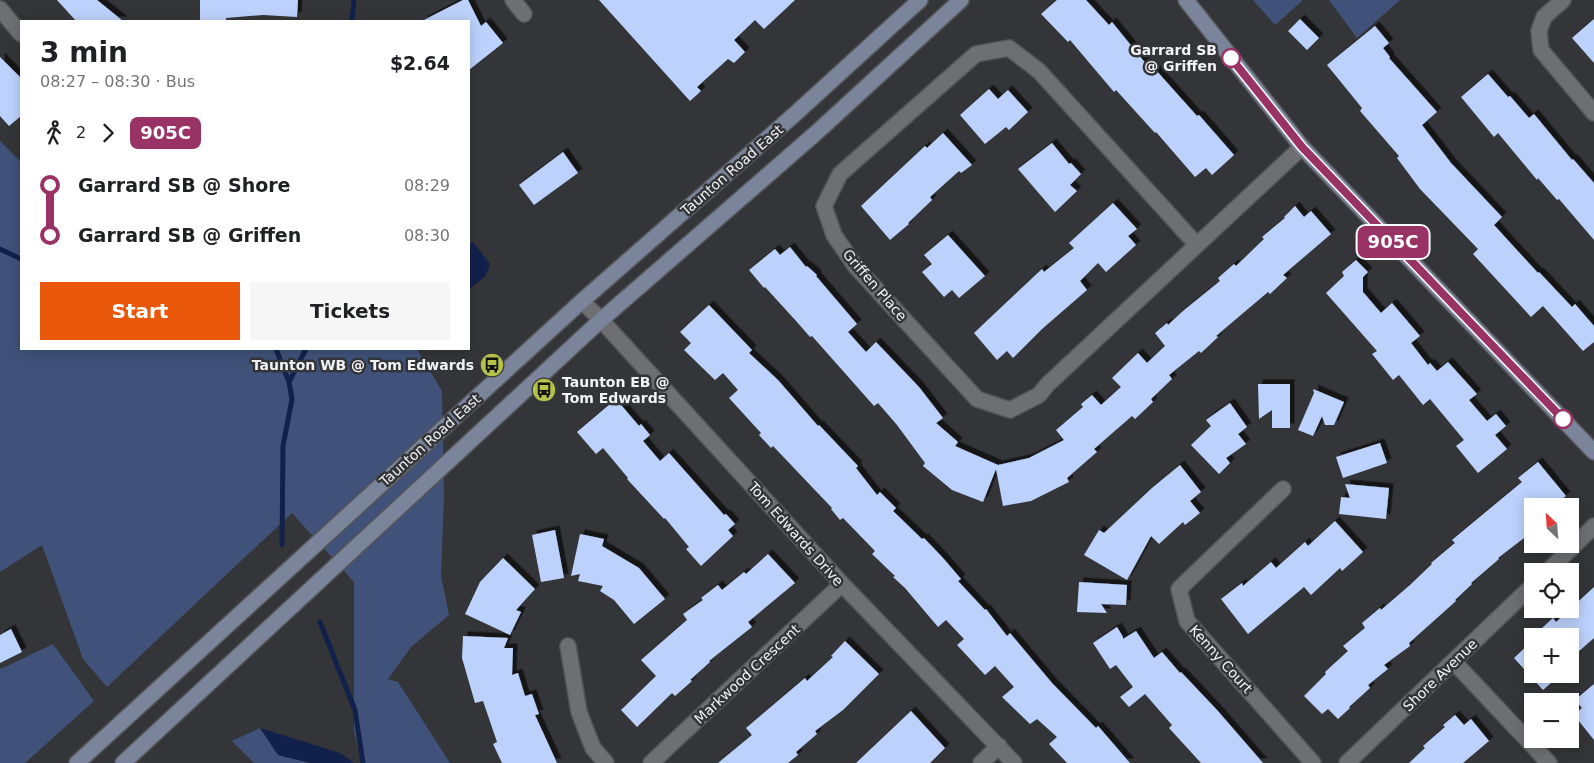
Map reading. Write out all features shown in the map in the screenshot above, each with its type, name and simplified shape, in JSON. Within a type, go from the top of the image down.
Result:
[{"type":"main road","name":"Taunton Road East","points":[[77,763],[582,301],[795,114],[920,0]]},
{"type":"main road","name":"Taunton Road East","points":[[123,763],[601,320],[816,133],[962,0]]},
{"type":"main road","points":[[1186,0],[1302,147],[1594,452]]},
{"type":"street","points":[[513,0],[524,14]]},
{"type":"street","points":[[1563,0],[1544,17],[1539,31],[1541,50],[1594,113]]},
{"type":"street","points":[[0,9],[20,33]]},
{"type":"street","name":"Griffen Place","points":[[1196,244],[1039,71],[1009,48],[976,54],[840,174],[824,206],[834,235],[856,267],[977,399],[1010,410],[1039,395],[1047,385],[1196,244],[1302,147]]},
{"type":"street","name":"Tom Edwards Drive","points":[[582,301],[842,584],[1014,763]]},
{"type":"street","name":"Kenny Court","points":[[1283,489],[1179,588],[1187,621],[1313,763]]},
{"type":"street","points":[[1556,563],[1594,526]]},
{"type":"street","name":"Markwood Crescent","points":[[651,763],[842,584]]},
{"type":"street","name":"Shore Avenue","points":[[1348,763],[1524,594]]},
{"type":"street","points":[[568,646],[579,712],[593,748],[606,763]]},
{"type":"street","points":[[1454,662],[1549,763]]},
{"type":"street","points":[[981,763],[999,746]]},
{"type":"shaded area","points":[[1253,0],[1303,0],[1275,25]]},
{"type":"shaded area","points":[[1329,0],[1400,0],[1357,38]]},
{"type":"shaded area","points":[[0,141],[20,161],[20,350],[418,350],[442,391],[444,497],[441,576],[449,615],[411,647],[388,679],[398,682],[450,763],[362,763],[354,731],[354,582],[292,513],[107,687],[83,659],[42,545],[0,572]]},
{"type":"shaded area","points":[[473,242],[490,264],[485,277],[470,288],[470,244]]},
{"type":"shaded area","points":[[53,644],[94,701],[25,763],[0,763],[0,667],[1,669]]},
{"type":"shaded area","points":[[260,728],[278,755],[310,763],[254,763],[232,741]]},
{"type":"shaded area","points":[[260,728],[340,753],[354,763],[310,763],[278,755]]},
{"type":"building","points":[[57,0],[97,0],[122,20],[75,20]]},
{"type":"building","points":[[200,0],[298,0],[297,17],[263,15],[226,18],[226,20],[200,20]]},
{"type":"building","points":[[463,0],[468,0],[481,26],[486,22],[503,43],[470,69],[470,20],[424,20]]},
{"type":"building","points":[[599,0],[795,0],[764,29],[755,20],[734,40],[745,52],[734,63],[728,59],[697,87],[701,91],[690,101]]},
{"type":"building","points":[[1057,0],[1086,0],[1109,25],[1112,22],[1151,70],[1154,68],[1234,155],[1212,175],[1206,168],[1195,177],[1116,90],[1114,92],[1070,40],[1068,42],[1041,14]]},
{"type":"building","points":[[1300,19],[1319,38],[1307,50],[1288,31]]},
{"type":"building","points":[[1594,19],[1594,63],[1572,38]]},
{"type":"building","points":[[1375,26],[1389,43],[1383,48],[1389,58],[1437,112],[1422,125],[1451,163],[1502,217],[1494,225],[1538,273],[1572,307],[1575,304],[1594,326],[1594,342],[1583,351],[1543,306],[1531,317],[1473,254],[1478,249],[1420,189],[1397,158],[1399,156],[1360,111],[1362,108],[1327,65]]},
{"type":"building","points":[[0,57],[20,77],[20,117],[9,126],[0,116]]},
{"type":"building","points":[[1488,74],[1529,118],[1534,114],[1572,160],[1594,183],[1594,240],[1559,199],[1557,200],[1538,178],[1537,180],[1498,133],[1494,137],[1461,97]]},
{"type":"building","points":[[989,89],[998,99],[1008,90],[1028,112],[1009,130],[1006,127],[985,144],[960,115]]},
{"type":"building","points":[[943,133],[972,165],[961,173],[959,171],[930,197],[932,200],[909,224],[890,240],[861,206],[925,146],[927,148]]},
{"type":"building","points":[[1052,143],[1069,164],[1071,163],[1081,174],[1070,185],[1077,191],[1055,212],[1018,169]]},
{"type":"building","points":[[563,152],[578,173],[534,205],[519,185]]},
{"type":"building","points":[[1113,203],[1137,229],[1128,236],[1136,245],[1106,272],[1098,263],[1080,281],[1087,290],[1042,329],[1013,358],[1007,351],[997,360],[974,333],[1042,269],[1044,272],[1074,248],[1069,243]]},
{"type":"building","points":[[1295,206],[1304,217],[1311,211],[1331,234],[1283,275],[1287,278],[1270,294],[1268,292],[1216,336],[1218,337],[1201,353],[1199,351],[1169,375],[1172,379],[1151,399],[1153,402],[1135,419],[1132,416],[1094,449],[1097,452],[1067,478],[1069,482],[1031,501],[1003,506],[996,469],[983,502],[952,490],[923,466],[925,463],[878,403],[874,406],[812,336],[810,337],[749,270],[775,249],[780,255],[790,247],[806,267],[817,275],[857,324],[848,332],[866,352],[876,342],[919,387],[943,418],[936,423],[958,442],[955,446],[998,465],[1029,458],[1064,440],[1056,430],[1083,407],[1081,404],[1092,395],[1101,405],[1121,387],[1112,378],[1138,353],[1147,363],[1165,346],[1155,333],[1167,323],[1168,325],[1220,281],[1218,278],[1234,264],[1236,266],[1264,239],[1262,237],[1285,218]]},
{"type":"building","points":[[948,235],[985,276],[959,298],[952,290],[944,297],[922,272],[932,264],[924,255]]},
{"type":"building","points":[[1356,260],[1368,272],[1363,277],[1363,292],[1381,313],[1392,303],[1420,336],[1411,343],[1428,365],[1430,363],[1437,371],[1448,362],[1477,394],[1469,400],[1487,421],[1496,414],[1506,426],[1495,435],[1507,449],[1478,473],[1456,446],[1464,440],[1430,399],[1423,405],[1399,375],[1393,380],[1372,354],[1377,351],[1326,293],[1344,276],[1342,272]]},
{"type":"building","points":[[709,305],[752,350],[749,353],[778,380],[818,426],[858,466],[856,468],[877,495],[880,492],[896,508],[893,511],[922,539],[924,538],[943,558],[961,579],[958,581],[986,609],[1007,636],[1010,633],[1052,683],[1096,728],[1098,726],[1130,763],[1067,763],[1049,744],[1057,737],[1037,719],[1030,724],[1002,697],[1014,687],[995,666],[985,675],[957,645],[964,639],[946,620],[938,627],[905,588],[893,577],[895,576],[872,554],[875,551],[843,518],[840,520],[832,508],[773,446],[771,448],[759,435],[761,433],[729,398],[738,390],[723,373],[715,380],[684,350],[691,343],[680,332]]},
{"type":"building","points":[[1258,384],[1290,384],[1290,428],[1272,428],[1272,410],[1259,419]]},
{"type":"building","points":[[1313,389],[1344,402],[1334,425],[1325,425],[1322,416],[1313,436],[1298,430],[1314,393]]},
{"type":"building","points":[[616,399],[639,426],[641,424],[650,435],[643,441],[660,461],[669,453],[724,515],[726,514],[735,524],[728,530],[733,536],[701,566],[686,549],[689,547],[665,518],[627,479],[603,448],[596,454],[577,432]]},
{"type":"building","points":[[1230,403],[1247,427],[1238,434],[1246,444],[1226,458],[1230,463],[1219,474],[1191,445],[1211,426],[1206,420]]},
{"type":"building","points":[[1380,443],[1387,463],[1343,478],[1336,457]]},
{"type":"building","points":[[1538,462],[1566,496],[1563,498],[1524,498],[1524,538],[1498,558],[1471,583],[1456,601],[1409,643],[1410,646],[1384,665],[1388,669],[1368,685],[1370,688],[1338,719],[1328,709],[1322,714],[1304,696],[1326,674],[1325,672],[1348,651],[1343,646],[1365,628],[1362,623],[1380,608],[1381,610],[1410,585],[1431,563],[1455,543],[1452,540],[1522,482],[1518,478]]},
{"type":"building","points":[[1180,465],[1201,492],[1190,501],[1200,513],[1185,525],[1183,522],[1159,544],[1151,536],[1127,580],[1084,555],[1099,530],[1104,533],[1152,488]]},
{"type":"building","points":[[1345,484],[1389,488],[1386,519],[1339,514],[1341,497],[1350,498]]},
{"type":"building","points":[[1335,521],[1363,552],[1342,571],[1340,568],[1311,595],[1304,587],[1248,634],[1221,599],[1242,583],[1243,586],[1271,562],[1276,568],[1305,542],[1308,546]]},
{"type":"building","points":[[555,530],[564,578],[541,582],[532,535]]},
{"type":"building","points":[[580,534],[604,539],[602,546],[639,568],[665,599],[634,624],[614,600],[600,591],[603,586],[578,581],[580,574],[571,576]]},
{"type":"building","points":[[768,554],[795,583],[748,622],[752,627],[709,661],[690,680],[692,681],[675,696],[672,693],[637,727],[621,710],[656,676],[641,660],[687,620],[683,614],[703,600],[701,598],[718,585],[722,590],[744,572],[746,574]]},
{"type":"building","points":[[503,558],[535,589],[516,610],[521,612],[510,635],[465,614],[480,582]]},
{"type":"building","points":[[1079,582],[1127,585],[1126,605],[1101,604],[1107,613],[1077,612]]},
{"type":"building","points":[[1594,587],[1594,638],[1579,651],[1579,628],[1542,628],[1553,618],[1556,622],[1560,618],[1579,618],[1579,601]]},
{"type":"building","points":[[1117,627],[1123,639],[1136,631],[1154,658],[1162,652],[1217,710],[1263,763],[1201,763],[1169,728],[1172,725],[1145,694],[1129,707],[1120,697],[1133,687],[1116,665],[1110,669],[1093,643]]},
{"type":"building","points":[[11,629],[22,652],[0,663],[0,635]]},
{"type":"building","points":[[463,636],[508,638],[504,648],[513,648],[512,675],[518,673],[525,696],[532,694],[539,714],[535,715],[557,763],[502,763],[493,744],[497,742],[483,701],[475,703],[462,658]]},
{"type":"building","points":[[845,641],[879,674],[843,710],[815,731],[817,734],[796,752],[798,755],[788,763],[718,763],[752,735],[746,728],[805,678],[807,681],[833,657],[831,656]]},
{"type":"building","points":[[1524,649],[1524,669],[1514,658]]},
{"type":"building","points":[[1537,683],[1551,683],[1543,690]]},
{"type":"building","points":[[1594,684],[1594,740],[1579,721],[1579,711],[1582,708],[1579,705],[1579,697]]},
{"type":"building","points":[[911,711],[945,748],[930,763],[856,763]]},
{"type":"building","points":[[1455,715],[1464,725],[1471,719],[1489,741],[1463,763],[1409,763],[1425,748],[1423,746],[1445,727],[1443,725]]},
{"type":"waterway","points":[[352,20],[354,0]]},
{"type":"waterway","points":[[0,249],[20,259]]},
{"type":"waterway","points":[[276,350],[289,382],[292,399],[283,446],[282,545]]},
{"type":"waterway","points":[[289,382],[305,350]]},
{"type":"waterway","points":[[320,622],[355,710],[363,763]]},
{"type":"bus line","name":"905C","points":[[1231,58],[1302,147],[1563,419]]},
{"type":"place","name":"Garrard SB @ Griffen","points":[[1231,58]]},
{"type":"place","name":"Taunton WB @ Tom Edwards","points":[[492,365]]},
{"type":"place","name":"Taunton EB @ Tom Edwards","points":[[544,390]]}]
